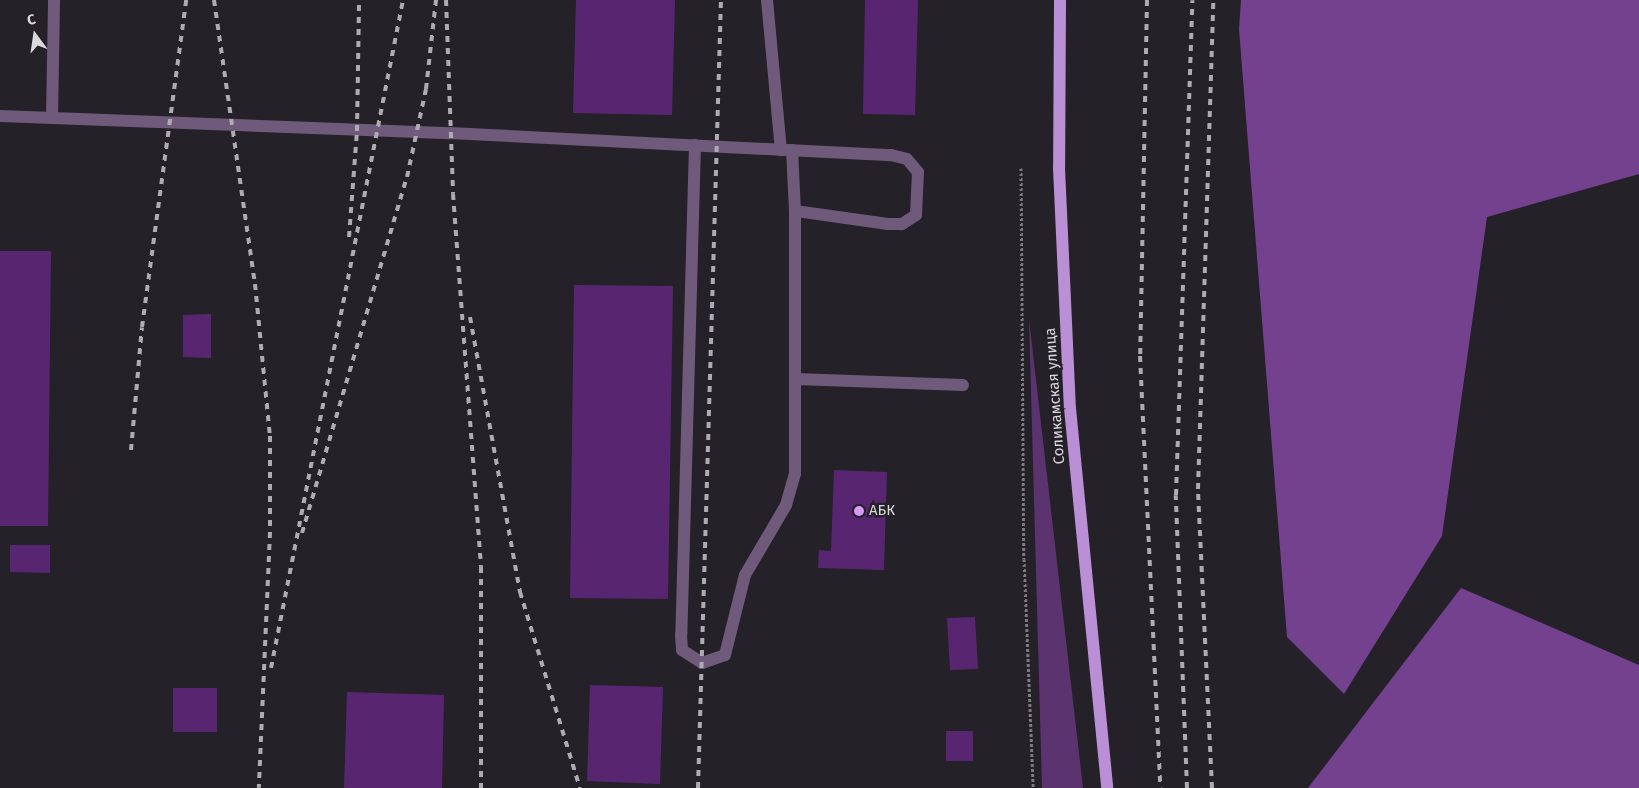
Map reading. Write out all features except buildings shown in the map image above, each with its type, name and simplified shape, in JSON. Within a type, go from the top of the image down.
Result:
[{"type":"main road","name":"Соликамская улица","points":[[1060,0],[1059,168],[1070,408],[1107,788]]},
{"type":"lane","points":[[52,118],[54,0]]},
{"type":"lane","points":[[695,145],[681,635],[682,650],[691,659],[702,662],[725,655],[749,566],[786,505],[796,473],[795,211],[768,0]]},
{"type":"lane","points":[[0,116],[695,145],[899,156],[913,164],[920,182],[919,210],[902,224],[795,211]]},
{"type":"lane","points":[[796,379],[963,385]]},
{"type":"path","points":[[1021,168],[1024,559],[1033,788]]},
{"type":"shaded area","points":[[1241,0],[1639,0],[1639,174],[1487,217],[1442,536],[1344,694],[1287,637],[1239,29]]},
{"type":"shaded area","points":[[1029,319],[1083,788],[1042,788]]},
{"type":"shaded area","points":[[1461,588],[1639,665],[1639,788],[1308,788]]},
{"type":"railway","points":[[131,450],[142,327],[186,0]]},
{"type":"railway","points":[[214,0],[255,284],[270,436],[270,532],[259,788]]},
{"type":"railway","points":[[349,237],[357,131],[359,0]]},
{"type":"railway","points":[[271,668],[403,0]]},
{"type":"railway","points":[[302,533],[407,177],[426,89],[436,0]]},
{"type":"railway","points":[[446,0],[453,194],[481,567],[481,788]]},
{"type":"railway","points":[[698,788],[721,0]]},
{"type":"railway","points":[[1147,0],[1140,356],[1160,788]]},
{"type":"railway","points":[[1187,788],[1176,495],[1192,0]]},
{"type":"railway","points":[[1212,788],[1198,489],[1213,0]]},
{"type":"railway","points":[[470,317],[520,592],[580,788]]},
{"type":"place","name":"АБК","points":[[859,511]]}]
